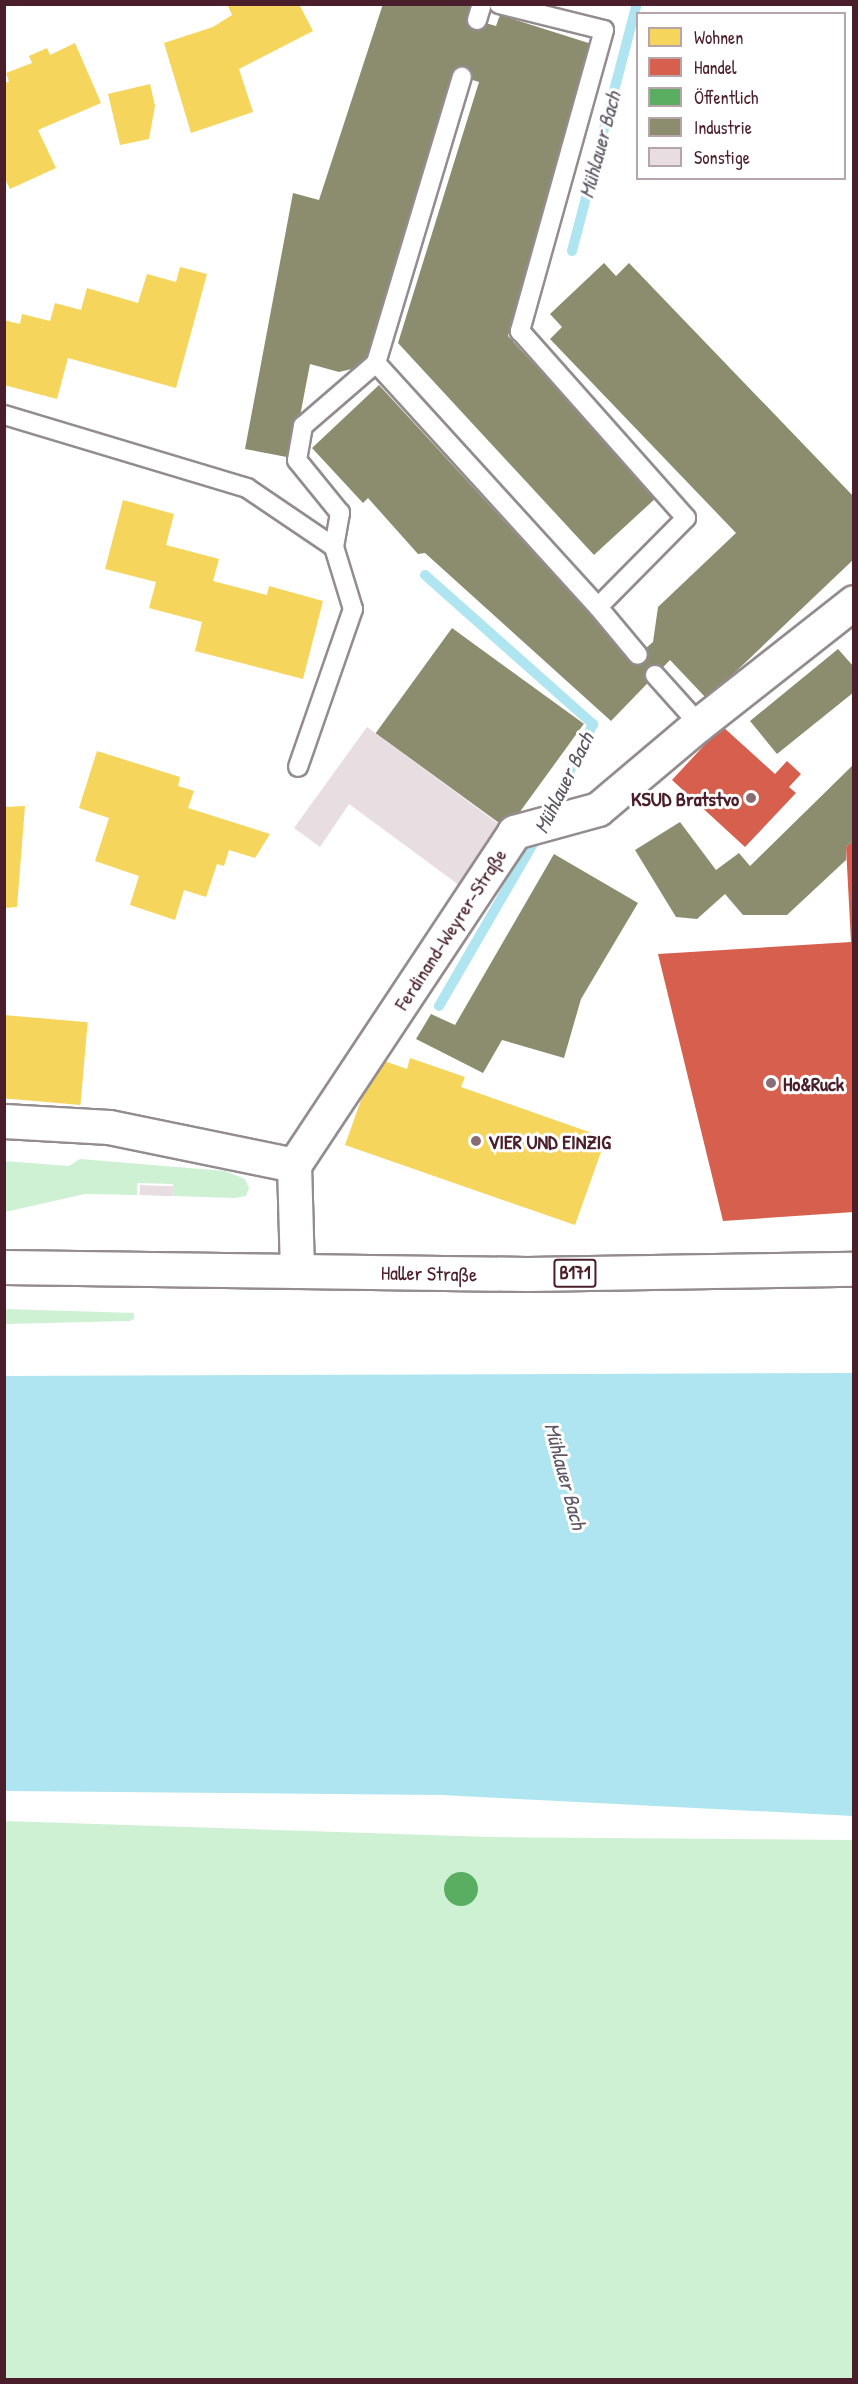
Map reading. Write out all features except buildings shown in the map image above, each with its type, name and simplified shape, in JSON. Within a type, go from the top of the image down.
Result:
[{"type":"street","name":"Ferdinand-Weyrer-Straße","points":[[294,1165],[514,832],[598,809],[699,724],[854,602]]},
{"type":"street","points":[[4,1121],[109,1127],[294,1165],[297,1271]]},
{"type":"street","name":"Haller Straße","points":[[4,1267],[527,1274],[854,1269]]},
{"type":"lane","points":[[499,4],[604,30],[520,331],[686,518],[598,608]]},
{"type":"lane","points":[[297,766],[353,609],[334,547],[340,513],[297,460],[303,426],[376,363],[462,76]]},
{"type":"lane","points":[[376,363],[598,608],[638,656]]},
{"type":"lane","points":[[4,415],[247,488],[334,547]]},
{"type":"lane","points":[[655,675],[699,724]]},
{"type":"green space","points":[[80,1159],[225,1171],[245,1179],[249,1188],[246,1196],[235,1198],[173,1196],[173,1184],[137,1183],[137,1195],[85,1194],[5,1212],[4,1161],[69,1166]]},
{"type":"green space","points":[[5,1309],[134,1313],[134,1319],[130,1321],[5,1324]]},
{"type":"green space","points":[[5,1821],[490,1837],[853,1840],[853,2379],[5,2379]]},
{"type":"water","points":[[853,1373],[853,1816],[441,1795],[5,1791],[5,1376]]},
{"type":"waterway","name":"Mühlauer Bach","points":[[572,251],[637,4]]},
{"type":"waterway","name":"Mühlauer Bach","points":[[425,575],[593,724],[548,815]]},
{"type":"waterway","name":"Mühlauer Bach","points":[[439,1006],[540,832]]},
{"type":"place","name":"KSUD Bratstvo","points":[[751,798]]},
{"type":"place","name":"Ho&Ruck","points":[[771,1083]]},
{"type":"place","name":"VIER UND EINZIG","points":[[476,1141]]}]
